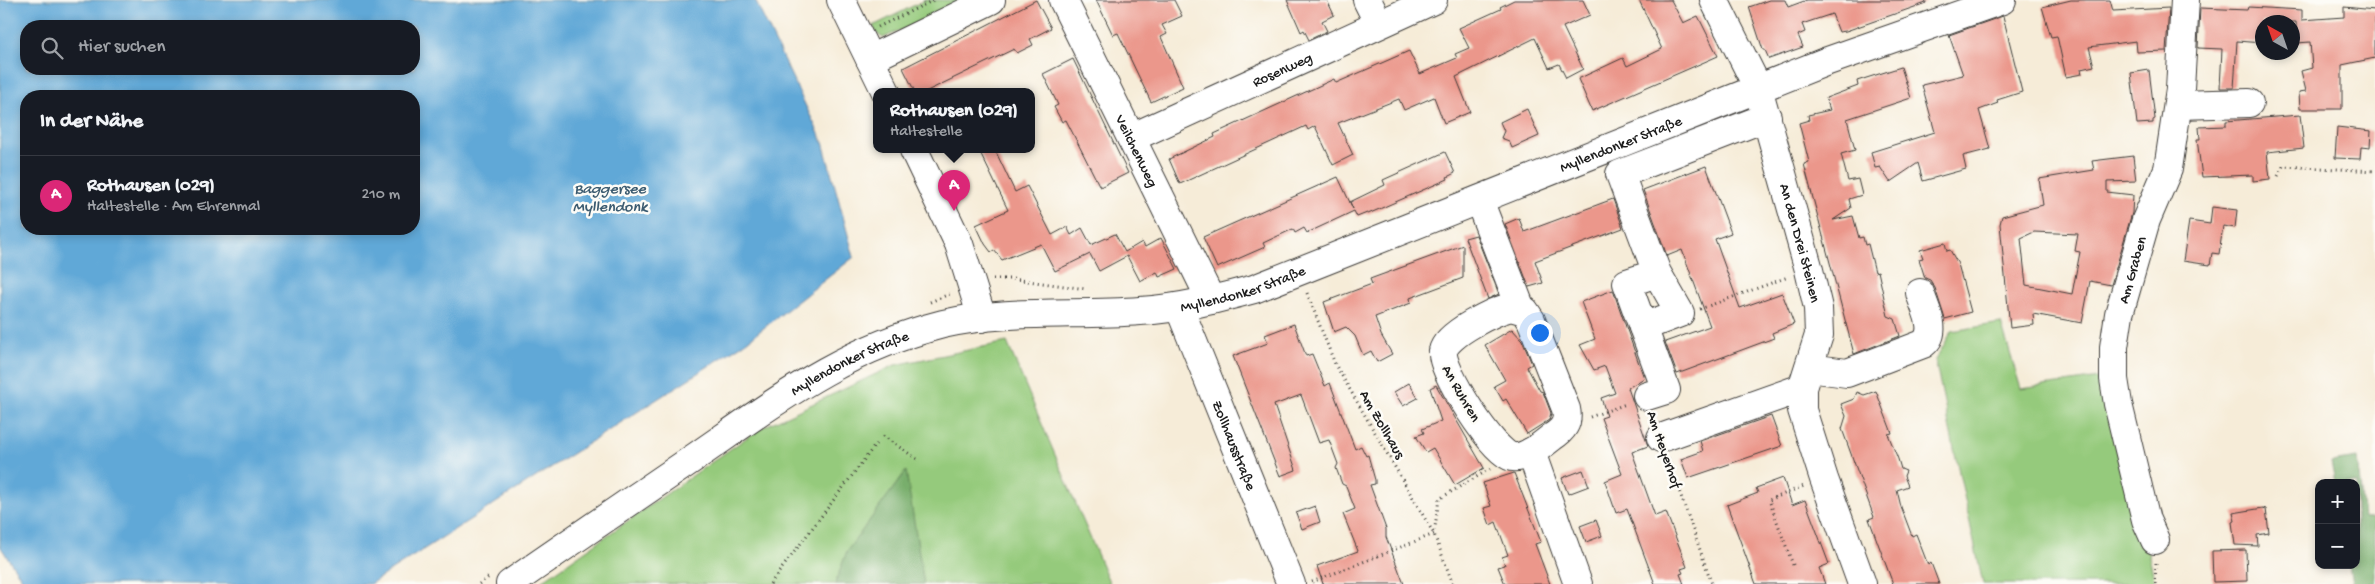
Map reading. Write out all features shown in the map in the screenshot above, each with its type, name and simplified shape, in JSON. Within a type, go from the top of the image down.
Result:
[{"type":"street","points":[[841,0],[884,88]]},
{"type":"street","points":[[865,48],[991,0]]},
{"type":"street","name":"Veilchenweg","points":[[1063,0],[1211,300]]},
{"type":"street","points":[[1367,0],[1379,24]]},
{"type":"street","name":"Rosenweg","points":[[1131,138],[1434,0]]},
{"type":"street","name":"An den Drei Steinen","points":[[1714,0],[1758,88],[1809,270],[1820,321],[1819,334],[1806,378],[1804,417],[1862,584]]},
{"type":"street","name":"Myllendonker Straße","points":[[510,584],[782,397],[842,361],[907,334],[946,324],[982,318],[1138,312],[1211,300],[1254,289],[1758,88],[2002,0]]},
{"type":"street","name":"Am Graben","points":[[2154,540],[2146,520],[2120,413],[2114,379],[2114,346],[2119,314],[2146,220],[2168,169],[2178,105],[2185,0]]},
{"type":"street","points":[[2178,105],[2249,103]]},
{"type":"street","points":[[1643,327],[1680,313],[1657,273],[1620,174],[1767,117]]},
{"type":"street","points":[[915,153],[959,244],[982,318]]},
{"type":"street","points":[[1479,200],[1521,309],[1532,320],[1566,409],[1566,426],[1557,434],[1520,454]]},
{"type":"street","name":"Am Heyerhof","points":[[1647,396],[1666,390],[1627,283],[1657,273]]},
{"type":"street","points":[[1661,438],[1806,378],[1847,373],[1923,344],[1930,337],[1931,328],[1920,293]]},
{"type":"street","name":"Zollhausstraße","points":[[1179,306],[1291,584]]},
{"type":"street","name":"An Ruhren","points":[[1521,309],[1511,307],[1500,310],[1456,334],[1447,341],[1442,356],[1448,372],[1485,433],[1496,447],[1520,454],[1578,584]]},
{"type":"path","points":[[865,48],[934,0]]},
{"type":"path","points":[[2278,176],[2283,166],[2375,171]]},
{"type":"path","points":[[1680,313],[1690,313],[1809,270]]},
{"type":"path","name":"Am Zollhaus","points":[[1299,272],[1335,364],[1434,534],[1454,584]]},
{"type":"path","points":[[1566,426],[1647,396]]},
{"type":"path","points":[[883,436],[920,462]]},
{"type":"path","name":"Am Heyerhof","points":[[1661,438],[1712,584]]},
{"type":"path","points":[[770,584],[876,444]]},
{"type":"path","points":[[1306,584],[1434,534],[1439,500],[1520,454]]},
{"type":"path","points":[[1793,565],[1769,500],[1824,479]]},
{"type":"green space","points":[[925,0],[972,0],[883,38],[876,33],[873,26]]},
{"type":"green space","points":[[2001,323],[2021,389],[2107,377],[2154,578],[2153,584],[1983,584],[1935,360],[1952,331]]},
{"type":"green space","points":[[1007,342],[1110,584],[538,584],[759,429],[895,365]]},
{"type":"green space","points":[[2357,458],[2359,479],[2334,479],[2331,462]]},
{"type":"green space","points":[[906,471],[924,584],[835,584],[847,551]]},
{"type":"green space","points":[[2360,484],[2364,518],[2375,517],[2375,584],[2352,584],[2350,569],[2360,569]]},
{"type":"water","name":"Baggersee Myllendonk","points":[[0,0],[755,0],[823,142],[854,257],[746,342],[370,584],[25,584],[0,546]]},
{"type":"building","points":[[1036,0],[1051,28],[1030,39],[1033,45],[1017,53],[1014,49],[933,88],[913,88],[903,68]]},
{"type":"building","points":[[1096,0],[1174,0],[1182,16],[1162,25],[1167,34],[1161,37],[1183,87],[1151,102],[1118,33],[1113,35]]},
{"type":"building","points":[[1287,0],[1327,0],[1334,15],[1322,21],[1327,31],[1309,40],[1304,30],[1301,32]]},
{"type":"building","points":[[1514,0],[1583,0],[1590,15],[1563,27],[1583,69],[1566,78],[1559,64],[1549,68],[1535,38],[1456,77],[1470,112],[1444,123],[1434,97],[1404,110],[1399,99],[1338,123],[1353,155],[1333,165],[1315,126],[1308,130],[1306,126],[1180,184],[1169,159],[1215,137],[1214,134],[1334,79],[1336,83],[1409,51],[1420,74],[1457,58],[1455,54],[1469,48],[1459,28],[1501,9],[1500,7]]},
{"type":"building","points":[[1639,0],[1671,0],[1683,23],[1698,16],[1718,56],[1592,111],[1578,79],[1623,58],[1627,66],[1662,49]]},
{"type":"building","points":[[1769,0],[1785,0],[1788,7],[1807,0],[1925,0],[1926,3],[1846,31],[1839,32],[1832,14],[1802,24],[1805,32],[1798,35],[1803,47],[1769,59],[1765,50],[1763,50],[1749,7]]},
{"type":"building","points":[[2071,0],[2110,0],[2113,11],[2169,8],[2166,51],[2137,52],[2136,41],[2089,47],[2094,66],[2081,69],[2082,74],[2066,77],[2057,36],[2051,37],[2042,7]]},
{"type":"building","points":[[2248,7],[2302,10],[2302,20],[2344,17],[2344,7],[2375,10],[2375,58],[2342,65],[2342,109],[2300,109],[2299,92],[2306,91],[2301,71],[2312,68],[2310,42],[2300,43],[2300,15],[2255,15],[2255,42],[2237,41],[2234,88],[2220,88],[2222,49],[2198,48],[2200,8],[2247,10]]},
{"type":"building","points":[[2003,16],[2022,92],[1997,100],[1998,103],[1979,110],[1990,149],[1963,156],[1966,169],[1923,181],[1918,163],[1890,182],[1880,167],[1875,168],[1871,152],[1935,132],[1922,85],[1963,75],[1949,35]]},
{"type":"building","points":[[1073,59],[1128,173],[1100,187],[1066,120],[1062,122],[1054,107],[1058,105],[1043,74]]},
{"type":"building","points":[[1901,67],[1911,98],[1847,119],[1855,150],[1841,154],[1848,181],[1858,179],[1862,195],[1849,199],[1851,208],[1833,220],[1853,216],[1859,238],[1863,237],[1865,245],[1868,244],[1875,272],[1878,271],[1888,316],[1895,319],[1900,336],[1854,354],[1804,164],[1809,162],[1799,123],[1809,120],[1808,115],[1830,110],[1826,98],[1858,86],[1857,81]]},
{"type":"building","points":[[2149,70],[2155,119],[2153,123],[2137,124],[2131,73]]},
{"type":"building","points":[[1527,109],[1539,136],[1512,148],[1509,141],[1501,138],[1504,131],[1500,122]]},
{"type":"building","points":[[2300,115],[2304,148],[2267,152],[2270,179],[2253,181],[2253,175],[2202,177],[2197,139],[2200,139],[2199,127],[2226,126],[2226,121]]},
{"type":"building","points":[[2337,127],[2371,131],[2370,148],[2361,147],[2360,159],[2335,158]]},
{"type":"building","points":[[1445,152],[1455,173],[1447,177],[1448,179],[1368,214],[1357,217],[1354,211],[1307,233],[1304,228],[1295,233],[1293,229],[1263,243],[1265,247],[1217,268],[1203,237],[1338,177],[1353,209],[1350,202],[1385,185],[1383,180]]},
{"type":"building","points":[[980,153],[996,153],[1015,192],[1027,186],[1052,235],[1067,227],[1071,235],[1082,228],[1091,245],[1115,234],[1125,252],[1142,242],[1145,247],[1161,238],[1177,269],[1159,277],[1157,272],[1140,281],[1127,256],[1099,271],[1090,254],[1055,271],[1041,244],[1002,260],[994,250],[991,252],[985,244],[976,225],[1008,210]]},
{"type":"building","points":[[2133,156],[2136,181],[2107,182],[2107,192],[2133,195],[2132,213],[2111,285],[2090,281],[2082,323],[2033,314],[2034,325],[2010,328],[2000,224],[2002,216],[2043,205],[2039,179],[2094,170],[2092,161]],"holes":[[[2034,232],[2078,234],[2075,251],[2080,252],[2072,294],[2026,285],[2021,238]]]},
{"type":"building","points":[[1706,166],[1731,233],[1715,239],[1740,308],[1782,293],[1794,324],[1772,333],[1774,338],[1677,374],[1665,342],[1710,326],[1682,250],[1667,256],[1643,190]]},
{"type":"building","points":[[1613,199],[1623,228],[1535,261],[1543,283],[1529,287],[1505,224],[1519,218],[1524,232]]},
{"type":"building","points":[[2212,207],[2237,210],[2235,228],[2223,226],[2219,254],[2212,253],[2210,265],[2183,261],[2189,221],[2210,224]]},
{"type":"building","points":[[1476,235],[1499,294],[1488,299],[1465,238]]},
{"type":"building","points":[[1945,243],[1947,251],[1950,250],[1958,264],[1971,312],[1945,319],[1935,288],[1930,280],[1925,278],[1919,259],[1923,258],[1920,250]]},
{"type":"building","points":[[1463,245],[1463,278],[1410,298],[1411,303],[1375,317],[1381,335],[1392,354],[1377,362],[1371,351],[1363,355],[1355,336],[1346,327],[1334,332],[1324,302],[1372,284],[1370,279]]},
{"type":"building","points":[[1613,290],[1644,378],[1628,388],[1648,446],[1632,452],[1655,516],[1666,512],[1687,567],[1681,569],[1683,573],[1680,574],[1684,584],[1655,584],[1627,509],[1616,513],[1605,481],[1622,474],[1601,418],[1607,416],[1601,398],[1615,393],[1605,366],[1594,370],[1580,345],[1595,339],[1581,302]]},
{"type":"building","points":[[1294,324],[1306,356],[1312,354],[1325,386],[1330,383],[1355,449],[1361,446],[1366,456],[1368,455],[1375,480],[1375,484],[1370,485],[1386,529],[1386,537],[1404,584],[1323,584],[1317,566],[1358,551],[1343,514],[1355,509],[1346,486],[1342,484],[1336,468],[1338,464],[1329,440],[1319,443],[1301,395],[1274,405],[1296,470],[1280,476],[1233,356],[1268,343],[1265,335]]},
{"type":"building","points":[[1512,329],[1522,340],[1532,364],[1527,367],[1540,391],[1543,392],[1551,413],[1549,420],[1527,434],[1506,399],[1503,401],[1494,386],[1505,380],[1485,345]]},
{"type":"building","points":[[1409,383],[1418,398],[1403,406],[1394,392]]},
{"type":"building","points":[[1436,385],[1484,468],[1455,485],[1433,448],[1426,452],[1416,436],[1424,433],[1422,429],[1441,421],[1430,388]]},
{"type":"building","points":[[1876,391],[1892,433],[1888,434],[1901,469],[1906,471],[1904,476],[1908,486],[1897,490],[1901,507],[1912,536],[1916,534],[1928,565],[1931,563],[1939,584],[1893,584],[1869,519],[1874,517],[1842,429],[1846,416],[1841,404],[1854,399],[1857,392],[1864,395]]},
{"type":"building","points":[[1771,416],[1782,446],[1688,478],[1681,459],[1703,451],[1700,441]]},
{"type":"building","points":[[1583,470],[1589,486],[1568,494],[1562,478]]},
{"type":"building","points":[[1514,473],[1541,542],[1535,544],[1550,584],[1505,584],[1498,567],[1505,565],[1502,557],[1508,555],[1496,522],[1490,525],[1484,508],[1491,506],[1483,483]]},
{"type":"building","points":[[1783,478],[1792,505],[1805,500],[1829,564],[1819,568],[1825,584],[1756,584],[1727,505],[1758,493],[1756,488]]},
{"type":"building","points":[[1315,506],[1320,522],[1302,529],[1296,513]]},
{"type":"building","points":[[2266,509],[2269,533],[2257,535],[2258,546],[2235,545],[2232,522],[2235,521],[2233,513]]},
{"type":"building","points":[[1596,520],[1602,536],[1586,542],[1580,526]]},
{"type":"building","points":[[2246,550],[2247,581],[2213,582],[2212,551]]},
{"type":"place","name":"Rothausen (029)","points":[[954,211]]}]
